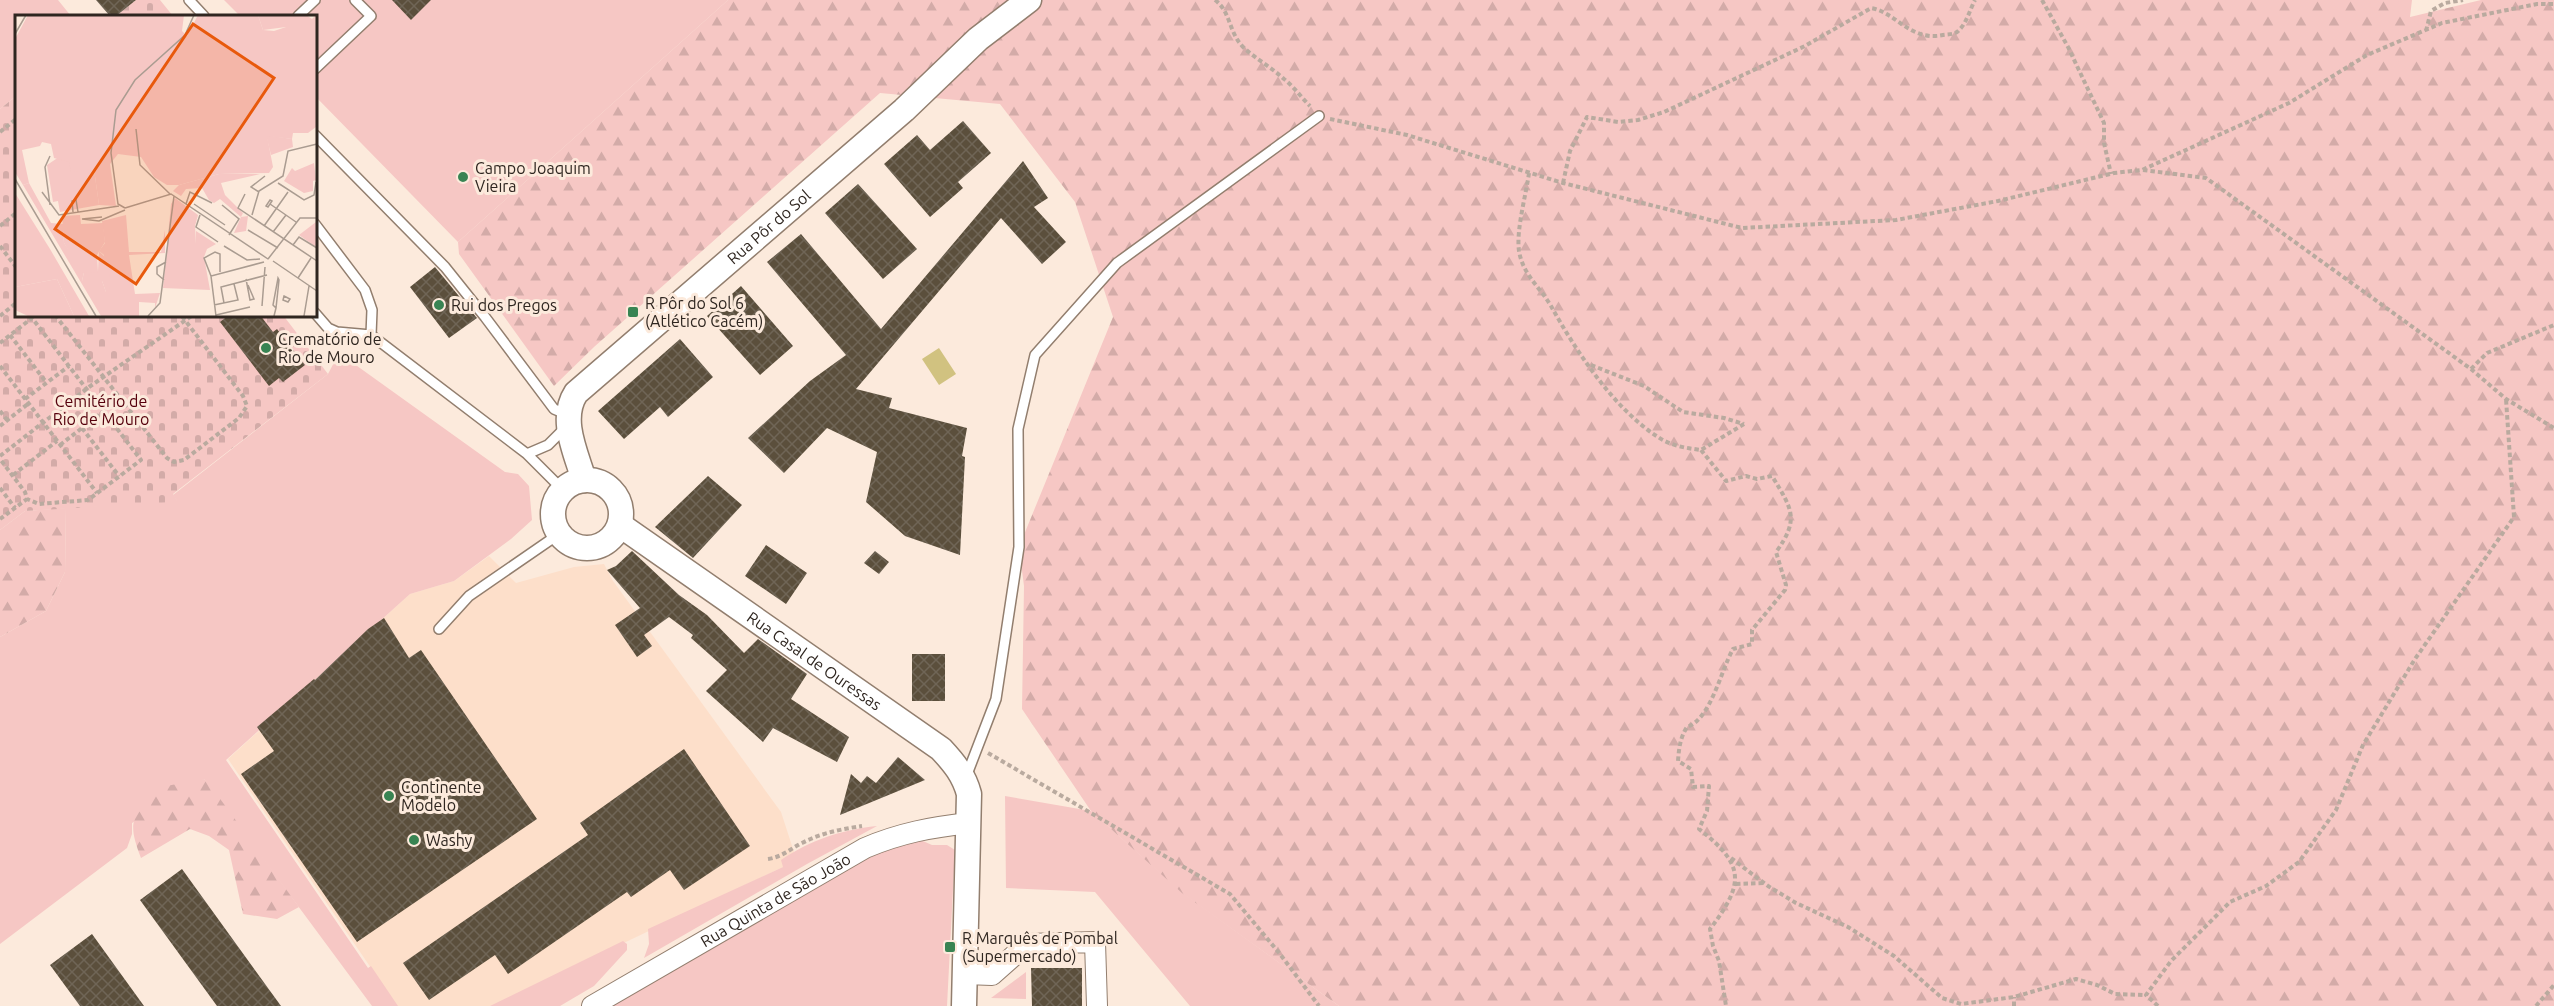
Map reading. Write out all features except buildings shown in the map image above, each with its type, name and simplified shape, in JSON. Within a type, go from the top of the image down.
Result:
[{"type":"street","name":"Rua Pôr do Sol","points":[[568,419],[572,398],[593,376],[696,291],[904,110],[978,39],[1029,0]]},
{"type":"street","points":[[568,419],[574,485]]},
{"type":"street","points":[[595,481],[606,485],[614,493],[622,513],[620,525],[615,534],[598,548],[576,547],[559,534],[554,524],[555,502],[574,485],[595,481]]},
{"type":"street","name":"Rua Casal de Ouressas","points":[[620,525],[941,749],[965,779],[969,794],[970,823],[964,1006]]},
{"type":"street","name":"Rua Quinta de São João","points":[[592,1006],[865,848],[904,833],[970,823]]},
{"type":"street","points":[[965,974],[992,975],[1027,944],[1095,942],[1096,1006]]},
{"type":"lane","points":[[189,0],[203,15]]},
{"type":"lane","points":[[299,15],[315,0]]},
{"type":"lane","points":[[316,68],[371,16],[355,0]]},
{"type":"lane","points":[[965,779],[996,699],[1019,547],[1018,429],[1035,354],[1116,263],[1319,116]]},
{"type":"lane","points":[[316,136],[445,267],[485,316],[554,409],[568,419],[548,445],[527,454]]},
{"type":"lane","points":[[316,225],[365,290],[372,310],[371,335]]},
{"type":"lane","points":[[316,314],[328,328],[337,332],[371,335],[527,454],[574,485]]},
{"type":"lane","points":[[439,629],[469,596],[559,534]]},
{"type":"path","points":[[1215,0],[1222,5],[1231,31],[1244,47],[1284,79],[1319,116],[1407,135],[1563,183],[1742,228],[1896,220],[1998,201],[2111,174],[2142,170],[2206,178],[2471,369],[2506,399],[2554,428]]},
{"type":"path","points":[[1563,183],[1570,151],[1587,117],[1618,122],[1638,120],[1664,112],[1805,46],[1871,8],[1880,10],[1905,28],[1928,36],[1954,34],[1960,30],[1975,0]]},
{"type":"path","points":[[2042,0],[2068,47],[2104,123],[2104,143],[2111,174]]},
{"type":"path","points":[[2426,32],[2431,11],[2445,3],[2463,0]]},
{"type":"path","points":[[2142,170],[2289,104],[2367,55],[2426,32],[2442,23],[2537,4],[2554,4]]},
{"type":"path","points":[[0,132],[15,120]]},
{"type":"path","points":[[1529,173],[1519,249],[1524,269],[1608,393],[1658,437],[1680,447],[1701,450],[1744,424],[1724,418],[1683,412],[1644,386],[1590,365]]},
{"type":"path","points":[[0,226],[15,214]]},
{"type":"path","points":[[0,246],[15,266]]},
{"type":"path","points":[[0,316],[15,304]]},
{"type":"path","points":[[55,316],[167,458],[174,462],[184,460],[239,418],[247,406],[243,396],[182,316]]},
{"type":"path","points":[[27,499],[25,492],[0,457],[103,377],[191,316]]},
{"type":"path","points":[[0,343],[32,318],[141,460],[85,501],[39,504],[27,499]]},
{"type":"path","points":[[2471,369],[2487,353],[2554,325]]},
{"type":"path","points":[[10,335],[46,382]]},
{"type":"path","points":[[0,366],[98,493]]},
{"type":"path","points":[[25,399],[69,366]]},
{"type":"path","points":[[2146,995],[2172,961],[2230,902],[2266,886],[2299,862],[2336,810],[2363,745],[2415,659],[2514,517],[2506,399]]},
{"type":"path","points":[[0,426],[28,404]]},
{"type":"path","points":[[0,411],[7,420]]},
{"type":"path","points":[[13,476],[104,411]]},
{"type":"path","points":[[82,428],[119,476]]},
{"type":"path","points":[[1701,450],[1726,481],[1746,476],[1757,479],[1772,476],[1783,495],[1793,523],[1789,534],[1776,552],[1786,585],[1785,590],[1752,630],[1752,644],[1734,649],[1704,713],[1695,724],[1687,727],[1680,742],[1678,761],[1691,769],[1693,788],[1709,786],[1707,811],[1699,829],[1722,847],[1730,858],[1764,883],[1796,903],[1848,927],[1894,956],[1942,998],[1961,1004],[2014,997],[2076,979],[2097,985],[2115,994],[2146,995],[2158,1006]]},
{"type":"path","points":[[0,489],[15,508]]},
{"type":"path","points":[[0,519],[27,499]]},
{"type":"path","points":[[978,747],[1230,894],[1280,954],[1318,1006]]},
{"type":"path","points":[[768,859],[778,857],[804,841],[839,829],[866,826]]},
{"type":"path","points":[[1726,1006],[1719,961],[1710,929],[1726,908],[1736,884],[1730,858]]},
{"type":"path","points":[[1736,884],[1764,883]]},
{"type":"path","points":[[2536,1006],[2554,986]]},
{"type":"path","points":[[2014,997],[2014,1006]]},
{"type":"shaded area","points":[[939,348],[956,374],[939,385],[922,359]]},
{"type":"shaded area","points":[[489,556],[516,583],[574,567],[604,564],[613,581],[781,812],[794,852],[783,867],[492,1006],[397,1006],[228,759],[410,594],[454,581]]},
{"type":"green space","points":[[0,0],[58,0],[70,15],[15,15],[15,97],[0,109]]},
{"type":"green space","points":[[136,0],[160,0],[172,15],[117,15]]},
{"type":"green space","name":"Campo Joaquim Vieira","points":[[224,0],[728,0],[458,242],[316,97],[316,15],[239,15]]},
{"type":"green space","points":[[728,0],[2412,0],[2410,17],[2481,0],[2554,0],[2554,1006],[1339,1006],[1182,893],[1091,811],[1022,709],[1024,586],[1019,547],[1113,317],[1075,202],[1000,104],[880,93],[594,347],[554,386],[459,254],[458,242]]},
{"type":"green space","name":"Cemitério de Rio de Mouro","points":[[15,97],[15,316],[284,316],[328,374],[173,494],[178,502],[25,511],[0,530],[0,109]]},
{"type":"green space","points":[[339,353],[505,472],[518,474],[529,486],[532,520],[511,539],[454,581],[410,594],[226,760],[368,968],[371,966],[398,1006],[372,1006],[204,779],[132,823],[132,834],[127,848],[0,944],[0,637],[46,611],[65,572],[66,508],[177,501],[173,495],[328,374]]},
{"type":"green space","points":[[66,508],[65,572],[46,611],[0,637],[0,530],[25,511]]},
{"type":"green space","points":[[204,779],[299,907],[277,919],[243,914],[229,850],[209,836],[190,829],[141,858],[133,829],[136,816],[150,789]]},
{"type":"green space","points":[[1005,796],[1091,811],[1183,893],[1339,1006],[1190,1006],[1095,892],[1006,888]]},
{"type":"green space","points":[[877,826],[644,958],[649,944],[648,929],[783,867],[781,860],[803,847],[838,833]]},
{"type":"green space","points":[[916,838],[932,845],[947,845],[955,850],[947,1006],[603,1006],[880,848]]},
{"type":"green space","points":[[623,941],[627,944],[627,950],[594,986],[560,1006],[490,1006]]},
{"type":"green space","points":[[1026,972],[1026,999],[991,998]]},
{"type":"place","name":"Campo Joaquim Vieira","points":[[463,177]]},
{"type":"place","name":"Rui dos Pregos","points":[[439,305]]},
{"type":"place","name":"R Pôr do Sol 6 (Atlético Cacém)","points":[[633,312]]},
{"type":"place","name":"Crematório de Rio de Mouro","points":[[266,348]]},
{"type":"place","name":"Continente Modelo","points":[[389,796]]},
{"type":"place","name":"Washy","points":[[414,840]]},
{"type":"place","name":"R Marquês de Pombal (Supermercado)","points":[[950,947]]}]
